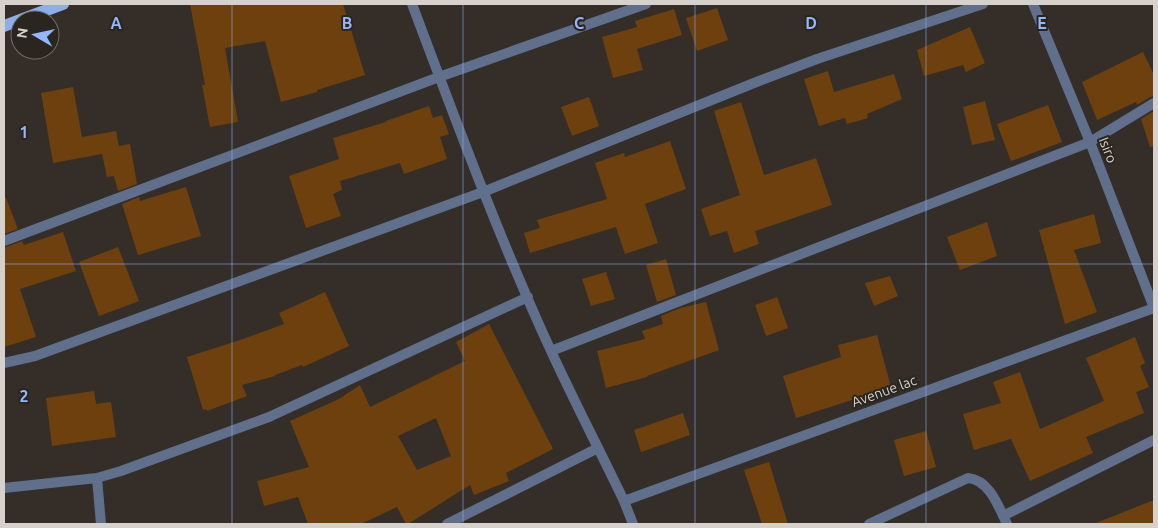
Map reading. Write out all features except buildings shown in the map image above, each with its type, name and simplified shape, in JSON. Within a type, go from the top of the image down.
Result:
[{"type":"main road","points":[[4,26],[63,4]]},
{"type":"street","points":[[412,4],[483,192],[551,352],[624,501],[633,524]]},
{"type":"street","points":[[4,241],[439,77],[646,4]]},
{"type":"street","points":[[4,363],[35,356],[483,192],[754,83],[983,4]]},
{"type":"street","name":"Isiro","points":[[1033,4],[1090,142],[1154,308]]},
{"type":"street","points":[[551,352],[1090,142],[1154,103]]},
{"type":"street","points":[[4,488],[96,478],[120,471],[269,416],[528,297]]},
{"type":"street","name":"Avenue lac","points":[[624,501],[1154,308]]},
{"type":"street","points":[[869,524],[968,478],[975,478],[991,493],[1005,520],[1154,440]]},
{"type":"street","points":[[447,524],[598,448]]},
{"type":"street","points":[[96,478],[101,524]]}]
